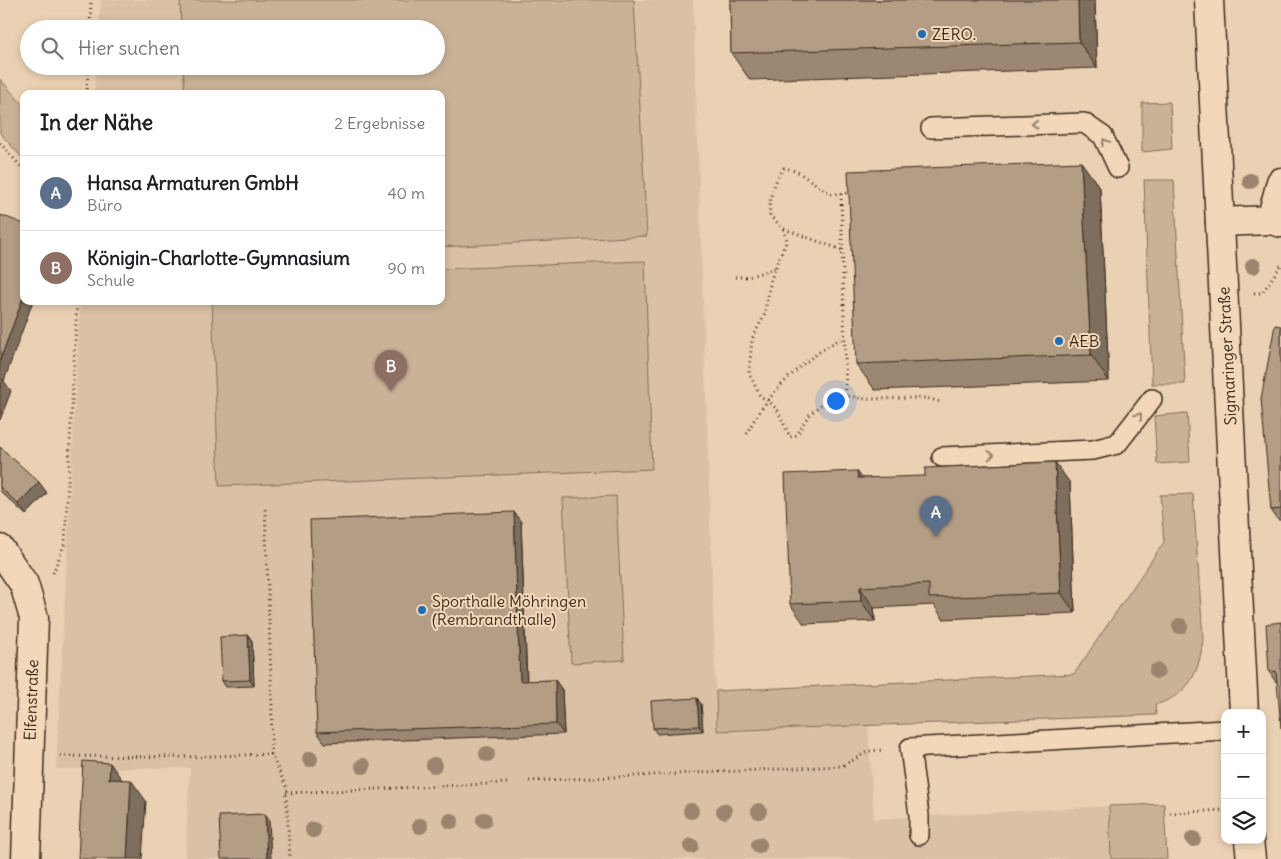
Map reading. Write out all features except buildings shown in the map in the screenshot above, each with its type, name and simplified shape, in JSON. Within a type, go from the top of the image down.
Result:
[{"type":"main road","name":"Sigmaringer Straße","points":[[1209,0],[1244,709]]},
{"type":"main road","points":[[1220,222],[1276,222],[1281,182]]},
{"type":"main road","name":"Elfenstraße","points":[[0,549],[24,584],[34,618],[26,859]]},
{"type":"main road","points":[[1249,844],[1251,859]]},
{"type":"lane","points":[[931,128],[1084,123],[1103,136],[1118,168]]},
{"type":"lane","points":[[942,457],[1093,450],[1117,444],[1152,399]]},
{"type":"lane","points":[[919,835],[919,816],[910,748],[1221,730]]},
{"type":"path","points":[[90,20],[91,0]]},
{"type":"path","points":[[87,90],[88,75]]},
{"type":"path","points":[[0,143],[20,166]]},
{"type":"path","points":[[842,250],[811,236],[783,228],[770,216],[769,205],[776,179],[784,168],[796,171],[831,194],[857,193]]},
{"type":"path","points":[[841,194],[846,396]]},
{"type":"path","points":[[783,228],[787,240],[771,278],[764,316],[752,340],[748,373],[760,396],[769,401],[778,411],[790,437],[796,436],[808,416],[820,406],[846,396],[866,399],[926,398],[941,402]]},
{"type":"path","points":[[1223,293],[1262,293],[1281,265]]},
{"type":"path","points":[[735,277],[748,276],[776,268]]},
{"type":"path","points":[[51,576],[65,543],[77,305]]},
{"type":"path","points":[[747,434],[759,412],[803,363],[832,342],[845,336]]},
{"type":"path","points":[[264,506],[272,705],[271,754],[288,790],[286,794],[290,859]]},
{"type":"path","points":[[529,782],[842,766],[869,751]]},
{"type":"path","points":[[29,756],[186,757],[271,754]]},
{"type":"path","points":[[286,794],[508,783]]},
{"type":"path","points":[[1170,813],[1221,810]]},
{"type":"shaded area","points":[[101,0],[693,0],[717,731],[868,726],[874,819],[1109,806],[1111,859],[185,859],[190,768],[56,769],[80,305],[445,305],[445,90],[94,90],[95,75],[445,75],[445,20],[99,20]]},
{"type":"shaded area","points":[[180,0],[634,0],[647,236],[445,247],[445,90],[185,90],[184,75],[445,75],[445,20],[181,20]]},
{"type":"shaded area","points":[[0,79],[20,102],[20,156],[0,133]]},
{"type":"shaded area","points":[[1170,102],[1172,149],[1142,152],[1142,103]]},
{"type":"shaded area","points":[[1144,180],[1174,180],[1185,384],[1152,384]]},
{"type":"shaded area","points":[[645,261],[652,469],[219,486],[212,305],[445,305],[445,269]]},
{"type":"shaded area","points":[[1187,413],[1190,462],[1157,464],[1154,416]]},
{"type":"shaded area","points":[[1193,494],[1203,638],[1202,648],[1198,665],[1191,681],[1178,694],[1159,704],[1155,704],[1156,715],[717,731],[716,691],[1074,674],[1164,542],[1160,495]]},
{"type":"shaded area","points":[[616,496],[624,660],[571,663],[563,498]]},
{"type":"shaded area","points":[[1164,804],[1167,859],[1111,859],[1109,806]]},
{"type":"place","name":"ZERO.","points":[[922,34]]},
{"type":"place","name":"AEB","points":[[1059,341]]},
{"type":"place","name":"Königin-Charlotte-Gymnasium","points":[[391,391]]},
{"type":"place","name":"Hansa Armaturen GmbH","points":[[936,537]]},
{"type":"place","name":"Sporthalle Möhringen (Rembrandthalle)","points":[[422,610]]}]
